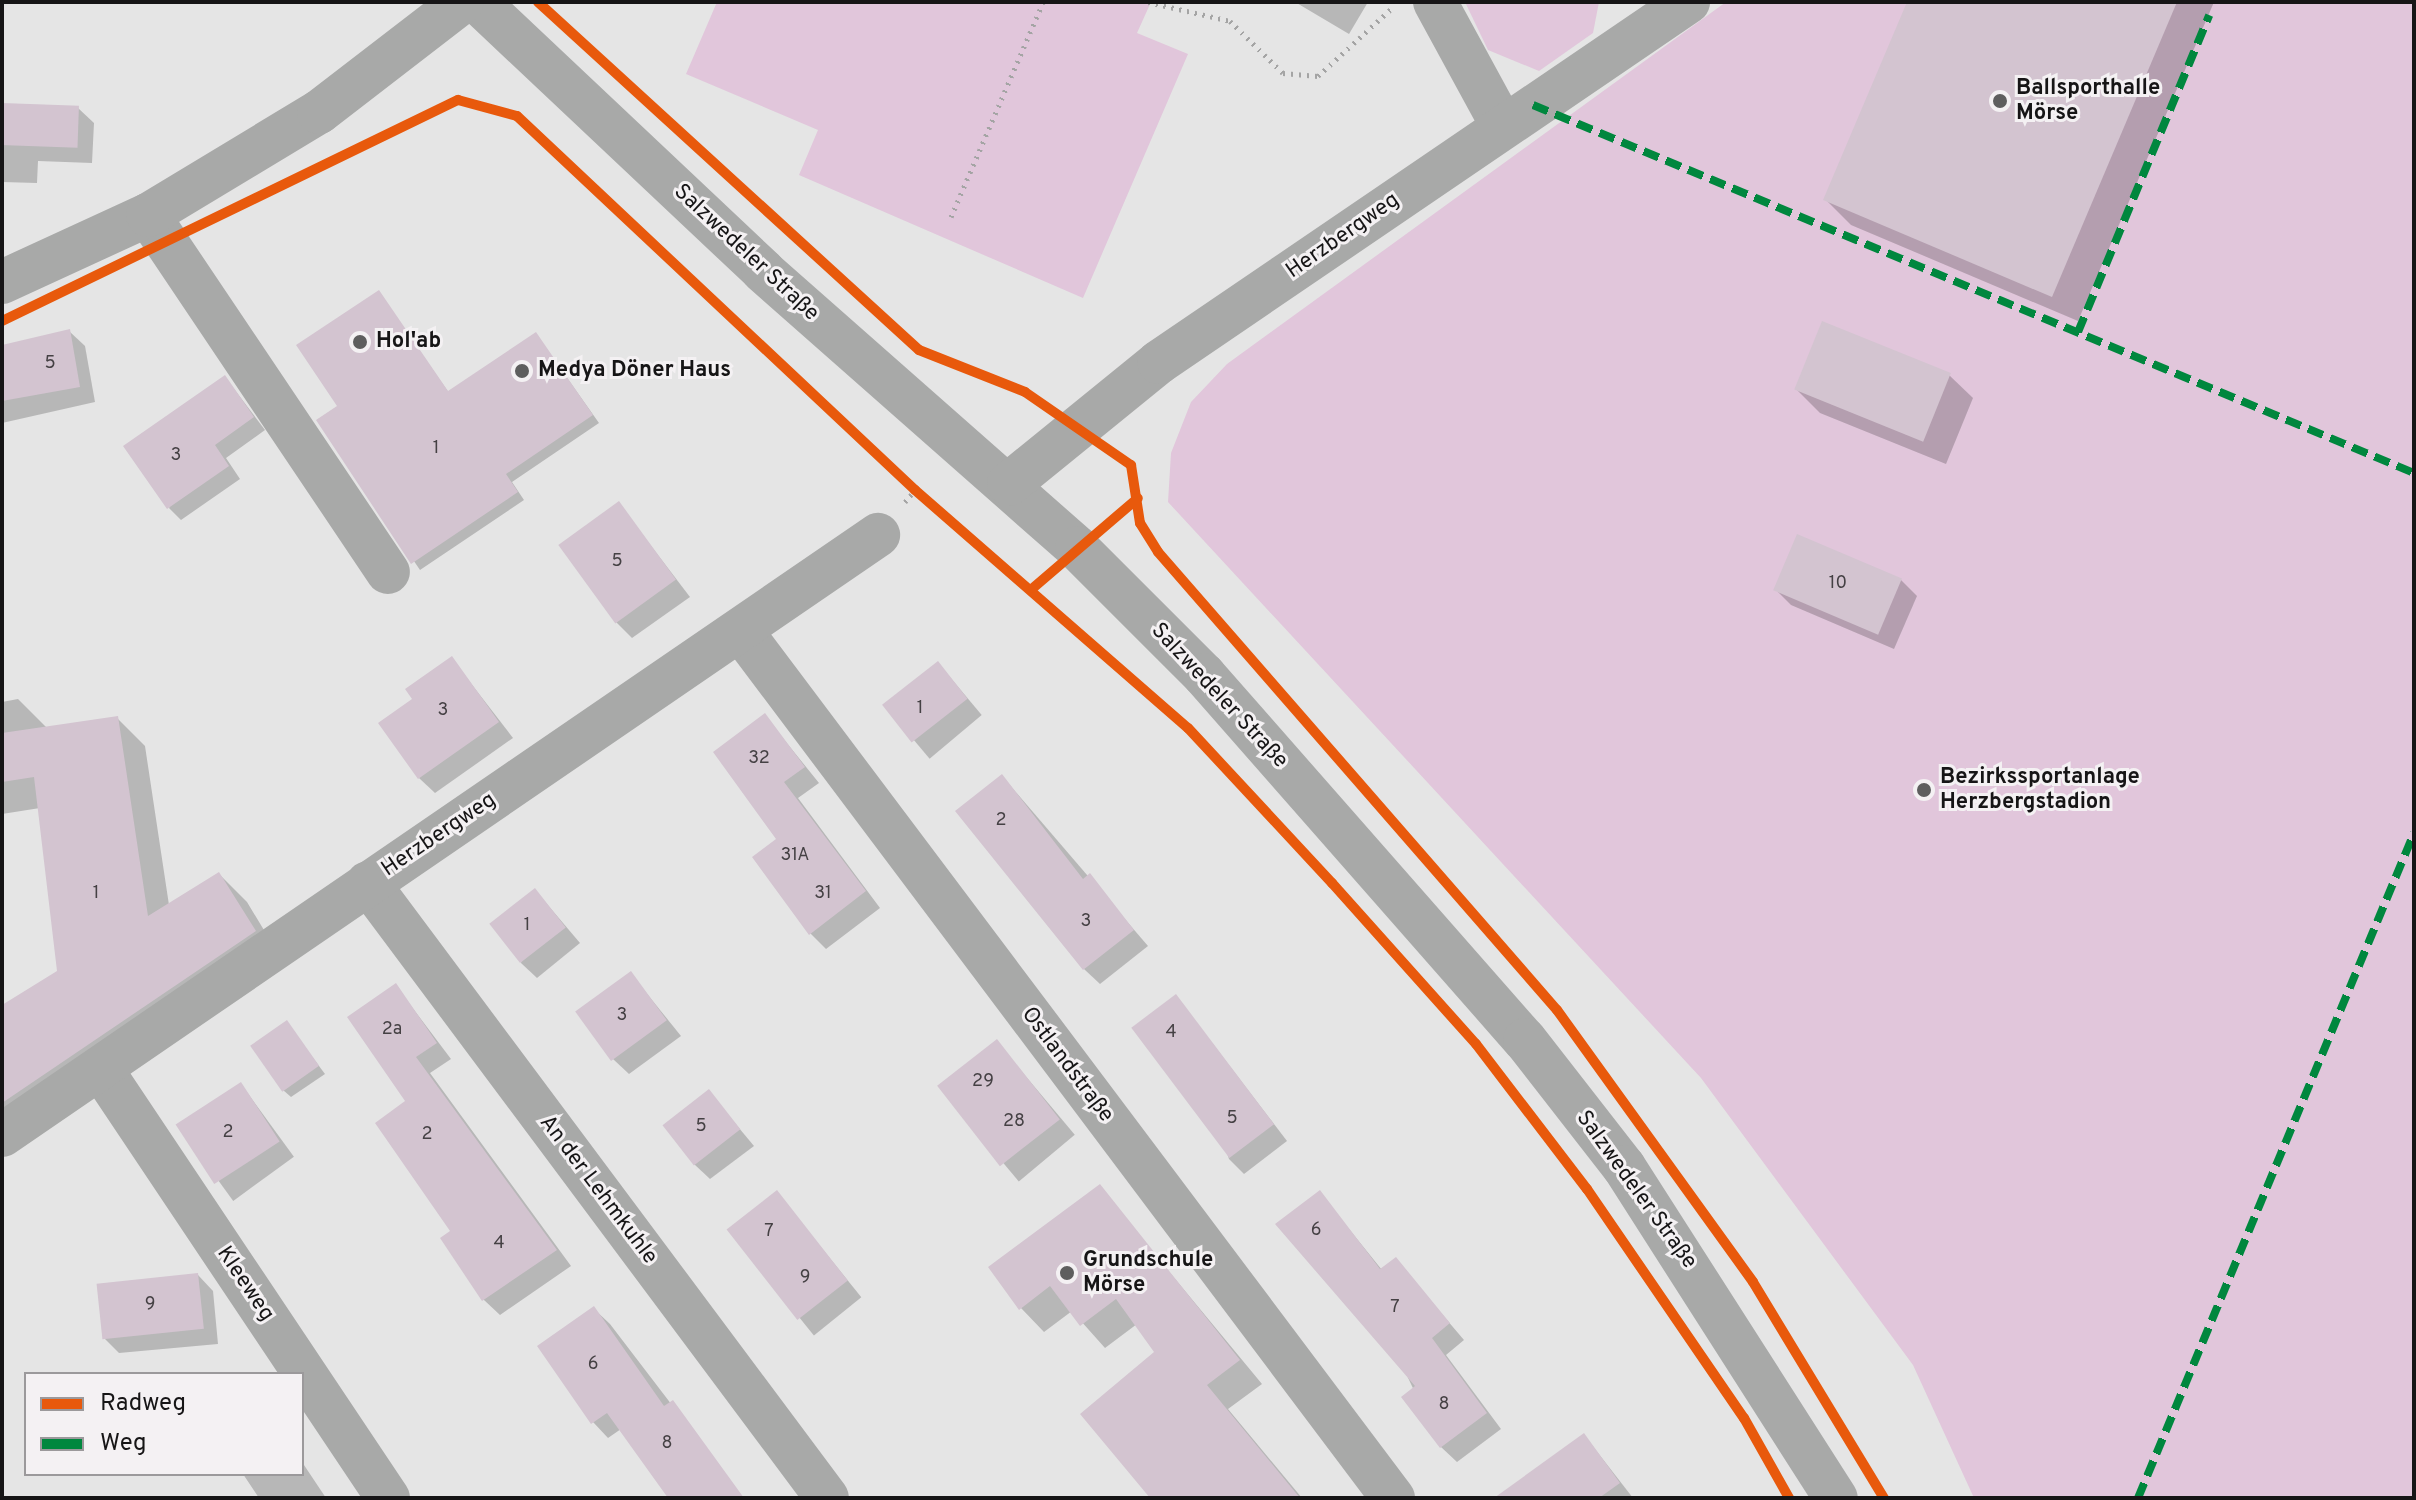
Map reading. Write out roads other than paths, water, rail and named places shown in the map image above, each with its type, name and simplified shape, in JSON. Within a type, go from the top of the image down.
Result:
[{"type":"street","points":[[2,282],[148,215],[319,112],[462,2]]},
{"type":"street","name":"Salzwedeler Straße","points":[[478,2],[763,271],[1009,484],[1204,675],[1525,1040],[1642,1193],[1836,1498]]},
{"type":"street","points":[[1435,2],[1502,125]]},
{"type":"street","name":"Herzbergweg","points":[[1009,484],[1159,362],[1502,125],[1688,2]]},
{"type":"street","points":[[148,215],[388,572]]},
{"type":"street","name":"Herzbergweg","points":[[2,1135],[878,535]]},
{"type":"street","name":"Ostlandstraße","points":[[741,631],[1393,1498]]},
{"type":"street","name":"An der Lehmkuhle","points":[[368,883],[827,1498]]},
{"type":"street","name":"Kleeweg","points":[[101,1069],[304,1372]]},
{"type":"street","name":"Kleeweg","points":[[304,1372],[388,1498]]},
{"type":"place","name":"Ballsporthalle Mörse","points":[[2000,101]]},
{"type":"place","name":"Hol'ab","points":[[360,342]]},
{"type":"place","name":"Medya Döner Haus","points":[[522,371]]},
{"type":"place","name":"Bezirkssportanlage Herzbergstadion","points":[[1924,790]]},
{"type":"place","name":"Grundschule Mörse","points":[[1067,1273]]}]
